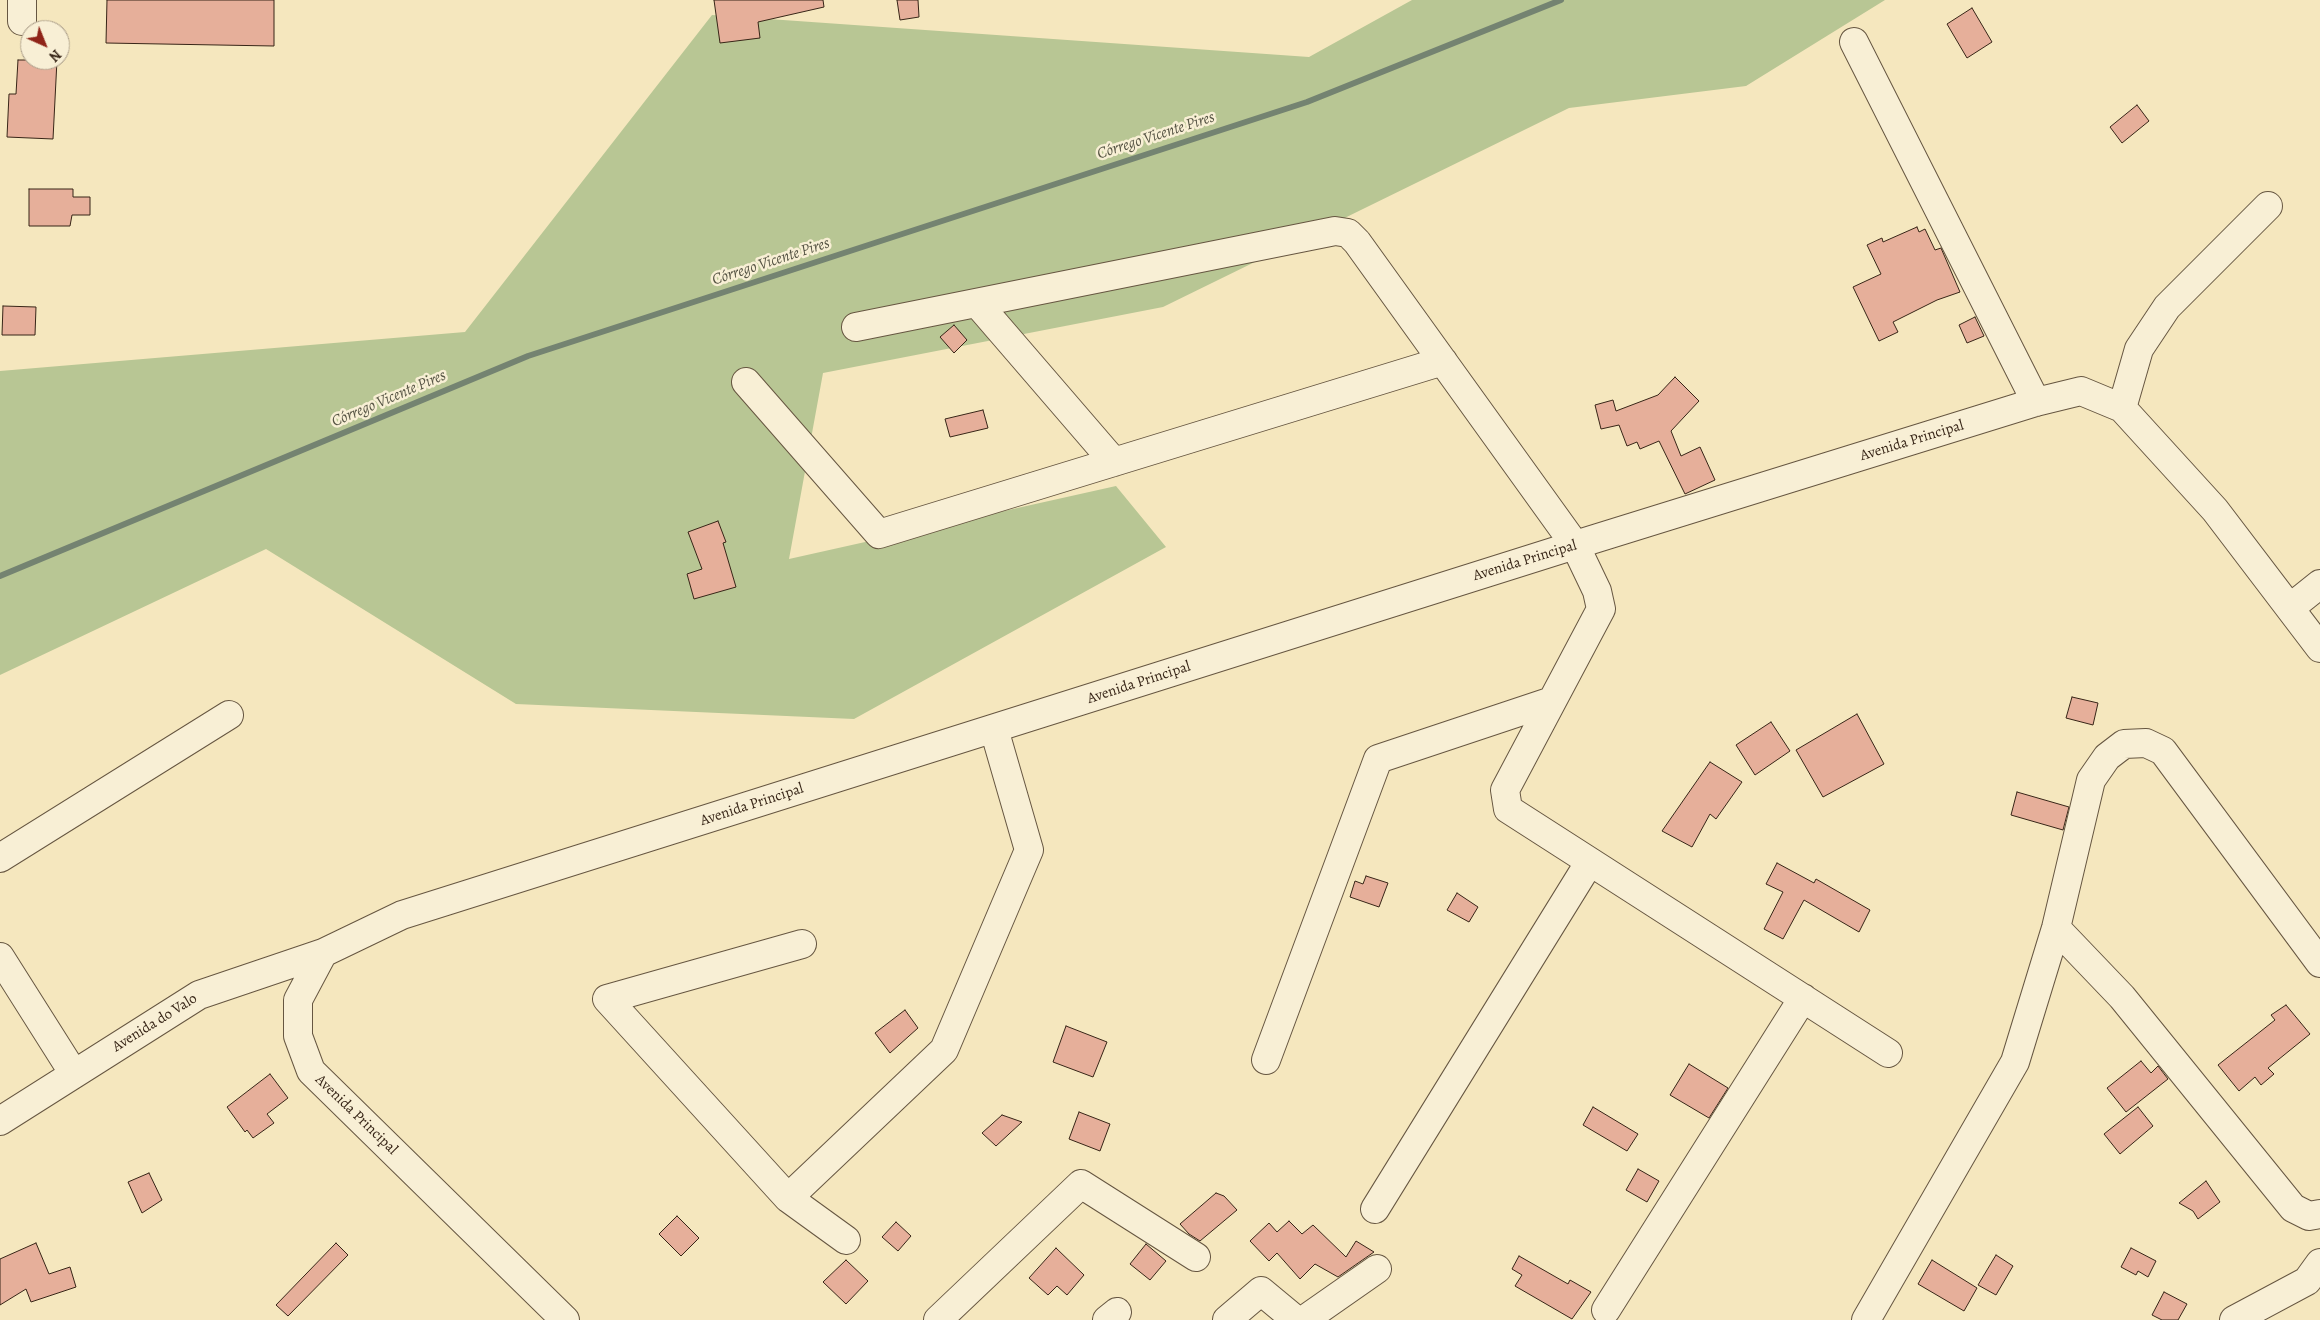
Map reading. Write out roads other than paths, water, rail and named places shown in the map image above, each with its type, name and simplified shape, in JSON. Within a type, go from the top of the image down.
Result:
[{"type":"street","points":[[1854,42],[2036,402]]},
{"type":"street","points":[[2122,408],[2139,349],[2167,307],[2268,206]]},
{"type":"street","points":[[856,327],[1335,231],[1348,233],[1357,242],[1575,545],[1597,591],[1601,609],[1505,790],[1508,809],[1589,863],[1888,1053]]},
{"type":"street","points":[[977,303],[1114,462]]},
{"type":"street","points":[[746,382],[879,534],[1443,361]]},
{"type":"street","name":"Avenida Principal","points":[[565,1320],[311,1071],[298,1036],[298,1000],[323,952],[402,915],[1575,545],[2036,402],[2081,391],[2122,408],[2215,510],[2320,648]]},
{"type":"street","points":[[2290,608],[2320,584]]},
{"type":"street","points":[[1266,1060],[1378,758],[1552,701]]},
{"type":"street","points":[[0,858],[229,715]]},
{"type":"street","points":[[788,1198],[944,1050],[1029,850],[994,728]]},
{"type":"street","points":[[1866,1320],[2015,1062],[2056,928],[2091,780],[2107,757],[2124,744],[2146,742],[2163,751],[2320,963]]},
{"type":"street","points":[[1376,1209],[1589,863]]},
{"type":"street","points":[[2056,928],[2122,997],[2292,1208],[2309,1216],[2320,1214]]},
{"type":"street","points":[[802,944],[607,999],[788,1198],[846,1240]]},
{"type":"street","name":"Avenida do Valo","points":[[0,1121],[199,996],[323,952]]},
{"type":"street","points":[[0,957],[74,1074]]},
{"type":"street","points":[[1606,1310],[1803,998]]},
{"type":"street","points":[[938,1320],[1081,1184],[1196,1257]]},
{"type":"street","points":[[2234,1320],[2307,1281],[2320,1263]]},
{"type":"street","points":[[1304,1320],[1377,1270]]},
{"type":"street","points":[[1227,1320],[1261,1290],[1296,1320]]},
{"type":"waterway","name":"Córrego Vicente Pires","points":[[0,576],[528,356],[1307,102],[1561,0]]}]
